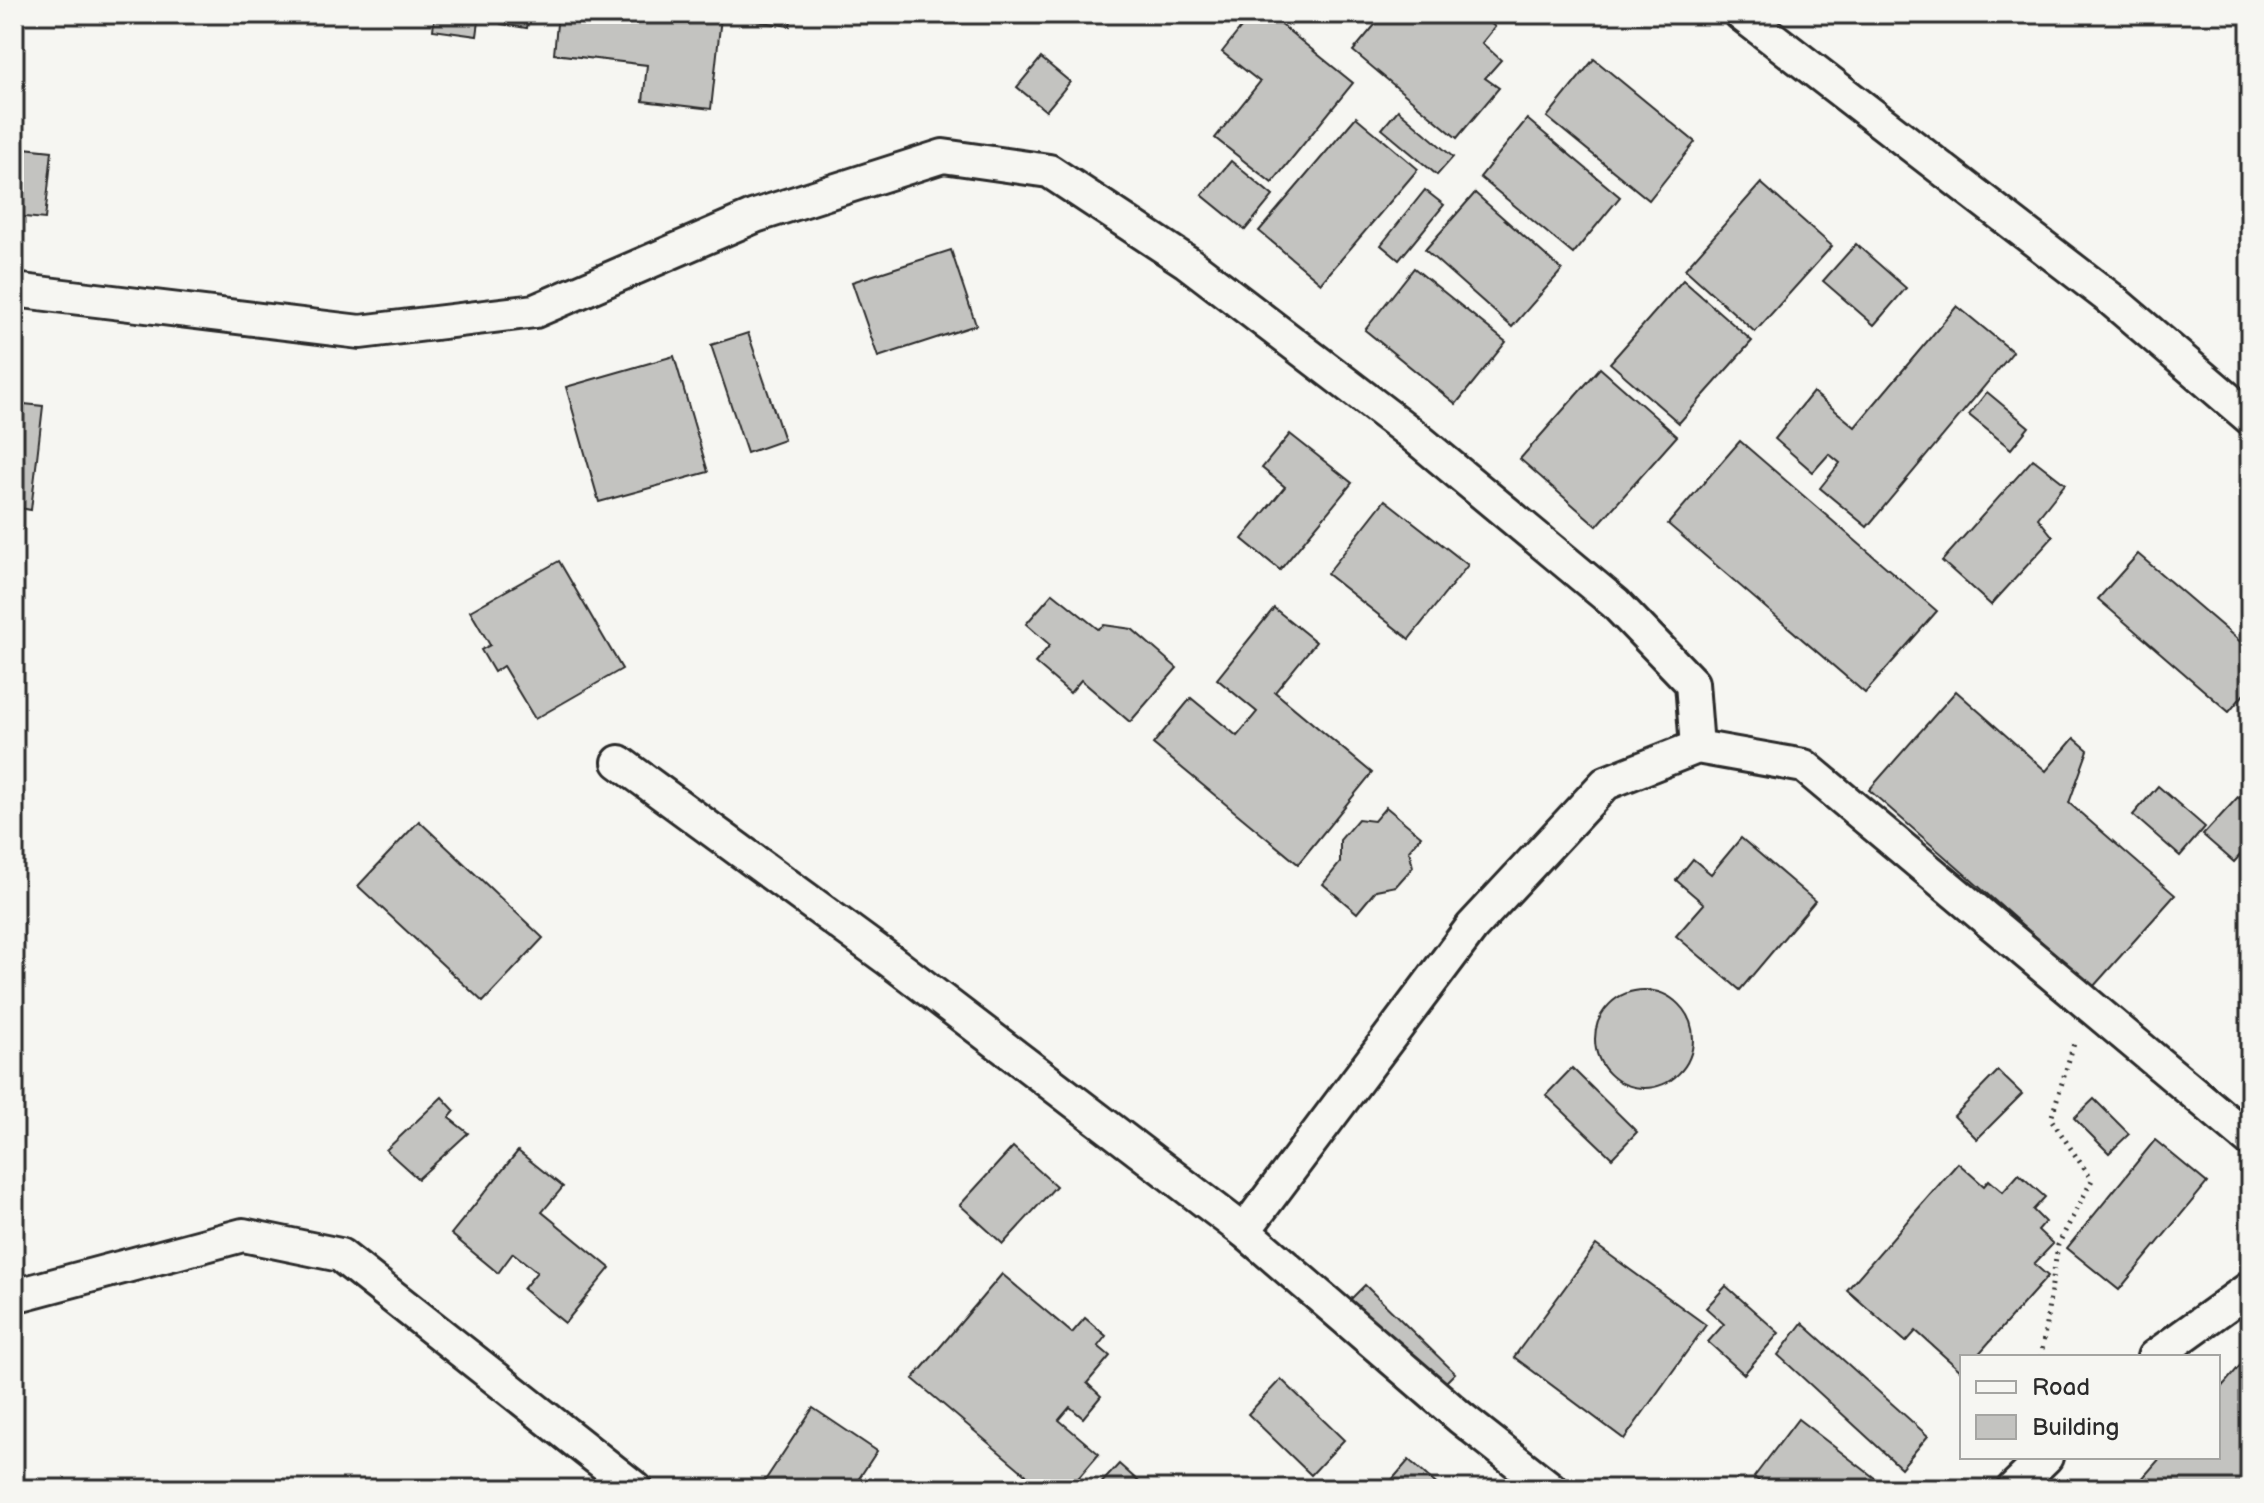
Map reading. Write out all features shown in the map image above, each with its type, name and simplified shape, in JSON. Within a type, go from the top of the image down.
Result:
[{"type":"street","points":[[1741,14],[2111,299],[2250,418]]},
{"type":"street","points":[[14,290],[360,332],[535,311],[755,216],[943,156],[1049,171],[1187,262],[1408,431],[1615,603],[1692,683],[1697,747]]},
{"type":"street","points":[[1244,1231],[1472,927],[1606,783],[1697,747],[1804,766],[2250,1140]]},
{"type":"street","points":[[619,762],[888,959],[1244,1231],[1461,1418],[1551,1489]]},
{"type":"street","points":[[14,1296],[243,1235],[340,1255],[636,1489]]},
{"type":"street","points":[[2157,1355],[2250,1288]]},
{"type":"street","points":[[2013,1489],[2044,1459]]},
{"type":"path","points":[[2041,1355],[2058,1245],[2092,1180],[2051,1119],[2074,1047],[2083,998]]},
{"type":"building","points":[[435,14],[480,14],[477,36],[433,30]]},
{"type":"building","points":[[503,14],[530,14],[527,28],[501,24]]},
{"type":"building","points":[[558,14],[721,17],[711,109],[643,101],[647,65],[554,54]]},
{"type":"building","points":[[749,14],[792,14],[790,26],[748,20]]},
{"type":"building","points":[[1252,14],[1268,14],[1353,83],[1272,183],[1215,138],[1260,82],[1222,52]]},
{"type":"building","points":[[1384,14],[1480,14],[1495,27],[1482,43],[1501,60],[1485,78],[1499,88],[1457,138],[1353,51]]},
{"type":"building","points":[[1041,58],[1070,82],[1046,111],[1017,87]]},
{"type":"building","points":[[1594,59],[1695,142],[1649,200],[1547,117]]},
{"type":"building","points":[[1398,110],[1453,157],[1437,175],[1382,129]]},
{"type":"building","points":[[1356,117],[1418,169],[1321,283],[1259,231]]},
{"type":"building","points":[[1527,119],[1620,197],[1573,254],[1480,177]]},
{"type":"building","points":[[14,147],[52,151],[45,219],[14,216]]},
{"type":"building","points":[[1231,161],[1273,196],[1245,230],[1202,195]]},
{"type":"building","points":[[1761,183],[1832,246],[1755,332],[1685,269]]},
{"type":"building","points":[[1425,190],[1444,205],[1399,260],[1381,245]]},
{"type":"building","points":[[1475,193],[1562,270],[1512,327],[1425,250]]},
{"type":"building","points":[[1856,244],[1906,288],[1874,325],[1823,281]]},
{"type":"building","points":[[951,250],[976,325],[878,357],[852,282]]},
{"type":"building","points":[[1414,268],[1506,342],[1456,404],[1365,330]]},
{"type":"building","points":[[1683,280],[1752,341],[1679,423],[1610,363]]},
{"type":"building","points":[[1957,306],[2013,352],[1867,527],[1820,488],[1840,463],[1829,454],[1813,472],[1775,439],[1813,392],[1855,427]]},
{"type":"building","points":[[748,333],[784,440],[747,453],[711,345]]},
{"type":"building","points":[[674,356],[708,472],[599,502],[566,387]]},
{"type":"building","points":[[1600,368],[1677,436],[1597,526],[1520,459]]},
{"type":"building","points":[[1987,392],[2029,427],[2011,449],[1969,415]]},
{"type":"building","points":[[14,403],[43,406],[31,510],[14,507]]},
{"type":"building","points":[[1290,434],[1352,483],[1280,570],[1242,539],[1285,487],[1262,468]]},
{"type":"building","points":[[1740,441],[1937,611],[1865,693],[1668,524]]},
{"type":"building","points":[[2033,459],[2065,484],[2038,518],[2053,537],[1991,605],[1942,561]]},
{"type":"building","points":[[1385,500],[1468,565],[1409,639],[1327,574]]},
{"type":"building","points":[[2138,554],[2250,650],[2250,687],[2229,712],[2098,599]]},
{"type":"building","points":[[559,561],[622,669],[535,719],[503,666],[494,672],[481,650],[490,645],[470,611]]},
{"type":"building","points":[[1053,593],[1098,629],[1104,625],[1132,629],[1177,668],[1130,722],[1081,680],[1070,693],[1035,663],[1050,645],[1026,624]]},
{"type":"building","points":[[1274,608],[1316,642],[1275,692],[1372,773],[1298,864],[1153,744],[1191,698],[1237,736],[1257,712],[1217,679]]},
{"type":"building","points":[[1956,691],[2046,771],[2074,738],[2088,750],[2069,803],[2175,895],[2093,987],[1869,790]]},
{"type":"building","points":[[2158,786],[2205,827],[2180,856],[2133,815]]},
{"type":"building","points":[[2238,797],[2250,808],[2250,844],[2234,862],[2203,835]]},
{"type":"building","points":[[1386,807],[1421,836],[1409,850],[1413,867],[1396,886],[1376,890],[1357,913],[1323,884],[1340,863],[1340,840],[1358,819],[1374,821]]},
{"type":"building","points":[[419,821],[543,938],[483,1002],[358,886]]},
{"type":"building","points":[[1741,838],[1815,901],[1740,990],[1676,936],[1704,904],[1676,880],[1693,859],[1711,874]]},
{"type":"building","points":[[1644,990],[1663,994],[1679,1004],[1689,1020],[1693,1039],[1689,1058],[1679,1074],[1663,1084],[1644,1088],[1625,1084],[1609,1074],[1599,1058],[1595,1039],[1599,1020],[1609,1004],[1625,994]]},
{"type":"building","points":[[1572,1068],[1637,1132],[1612,1158],[1546,1095]]},
{"type":"building","points":[[1998,1071],[2022,1094],[1977,1139],[1954,1116]]},
{"type":"building","points":[[442,1097],[455,1111],[449,1118],[468,1133],[418,1179],[386,1150]]},
{"type":"building","points":[[2094,1099],[2129,1134],[2109,1153],[2074,1118]]},
{"type":"building","points":[[2155,1140],[2207,1183],[2119,1290],[2067,1248]]},
{"type":"building","points":[[1013,1147],[1056,1186],[1003,1244],[960,1205]]},
{"type":"building","points":[[518,1151],[563,1187],[542,1212],[610,1268],[565,1323],[523,1289],[537,1272],[513,1253],[498,1273],[451,1234]]},
{"type":"building","points":[[1958,1163],[1984,1186],[1989,1180],[2003,1192],[2019,1174],[2045,1197],[2033,1210],[2045,1222],[2038,1230],[2053,1244],[2034,1264],[2048,1276],[1978,1355],[1960,1355],[1960,1370],[1916,1331],[1906,1342],[1847,1290]]},
{"type":"building","points":[[1596,1245],[1706,1325],[1624,1439],[1514,1357]]},
{"type":"building","points":[[1002,1274],[1072,1333],[1085,1318],[1106,1336],[1098,1346],[1110,1356],[1087,1383],[1101,1396],[1083,1418],[1070,1407],[1059,1420],[1099,1454],[1069,1489],[1043,1489],[913,1379]]},
{"type":"building","points":[[1365,1285],[1455,1373],[1435,1393],[1345,1305]]},
{"type":"building","points":[[1726,1286],[1779,1333],[1744,1374],[1708,1342],[1724,1324],[1706,1308]]},
{"type":"building","points":[[1802,1323],[1928,1436],[1901,1468],[1778,1355]]},
{"type":"building","points":[[2250,1354],[2250,1489],[2133,1489],[2159,1459],[2220,1459],[2220,1389]]},
{"type":"building","points":[[1281,1379],[1344,1440],[1311,1475],[1248,1414]]},
{"type":"building","points":[[813,1408],[877,1451],[852,1489],[774,1489],[764,1482]]},
{"type":"building","points":[[1798,1419],[1889,1489],[1768,1489],[1754,1477]]},
{"type":"building","points":[[1409,1460],[1442,1489],[1384,1489]]},
{"type":"building","points":[[1119,1464],[1147,1489],[1096,1489]]}]
